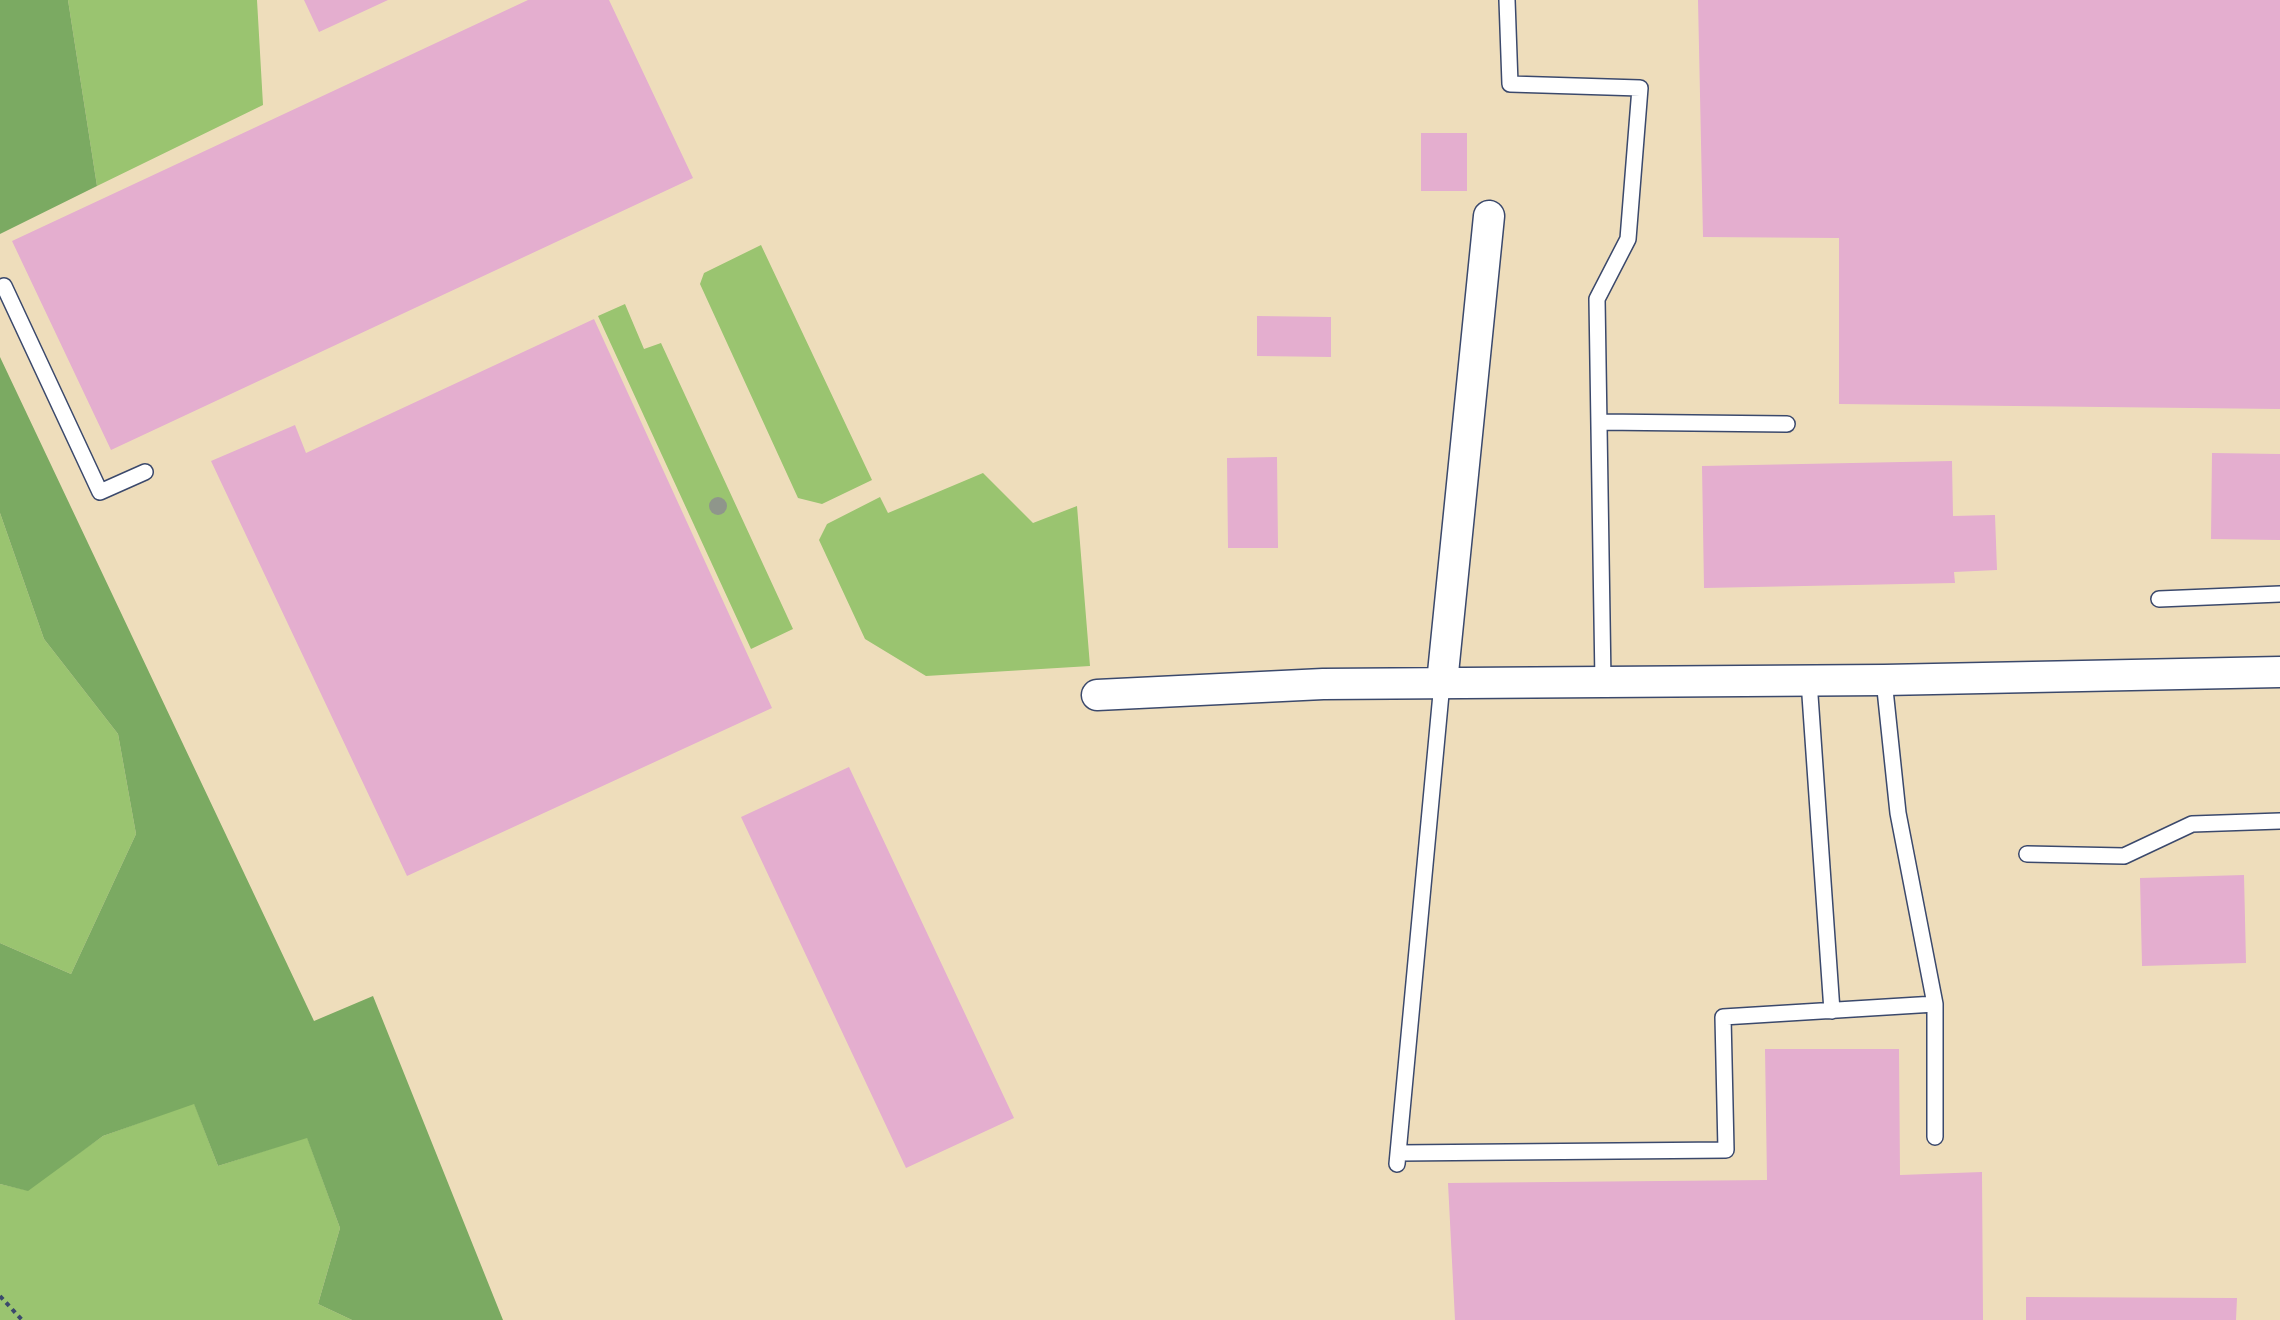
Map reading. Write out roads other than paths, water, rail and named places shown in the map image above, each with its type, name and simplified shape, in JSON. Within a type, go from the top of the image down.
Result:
[{"type":"street","points":[[1442,683],[1489,216]]},
{"type":"street","points":[[1097,695],[1323,684],[1809,681],[2280,672]]},
{"type":"lane","points":[[1507,0],[1510,84],[1640,88],[1628,239],[1597,299],[1603,682]]},
{"type":"lane","points":[[4,286],[100,492],[145,472]]},
{"type":"lane","points":[[1599,422],[1787,424]]},
{"type":"lane","points":[[2159,599],[2280,594]]},
{"type":"lane","points":[[1884,680],[1898,813],[1935,1004],[1935,1137]]},
{"type":"lane","points":[[1809,681],[1832,1011]]},
{"type":"lane","points":[[1442,683],[1398,1158],[1726,1150],[1723,1017],[1935,1004]]},
{"type":"lane","points":[[2027,854],[2124,856],[2192,824],[2280,821]]}]
